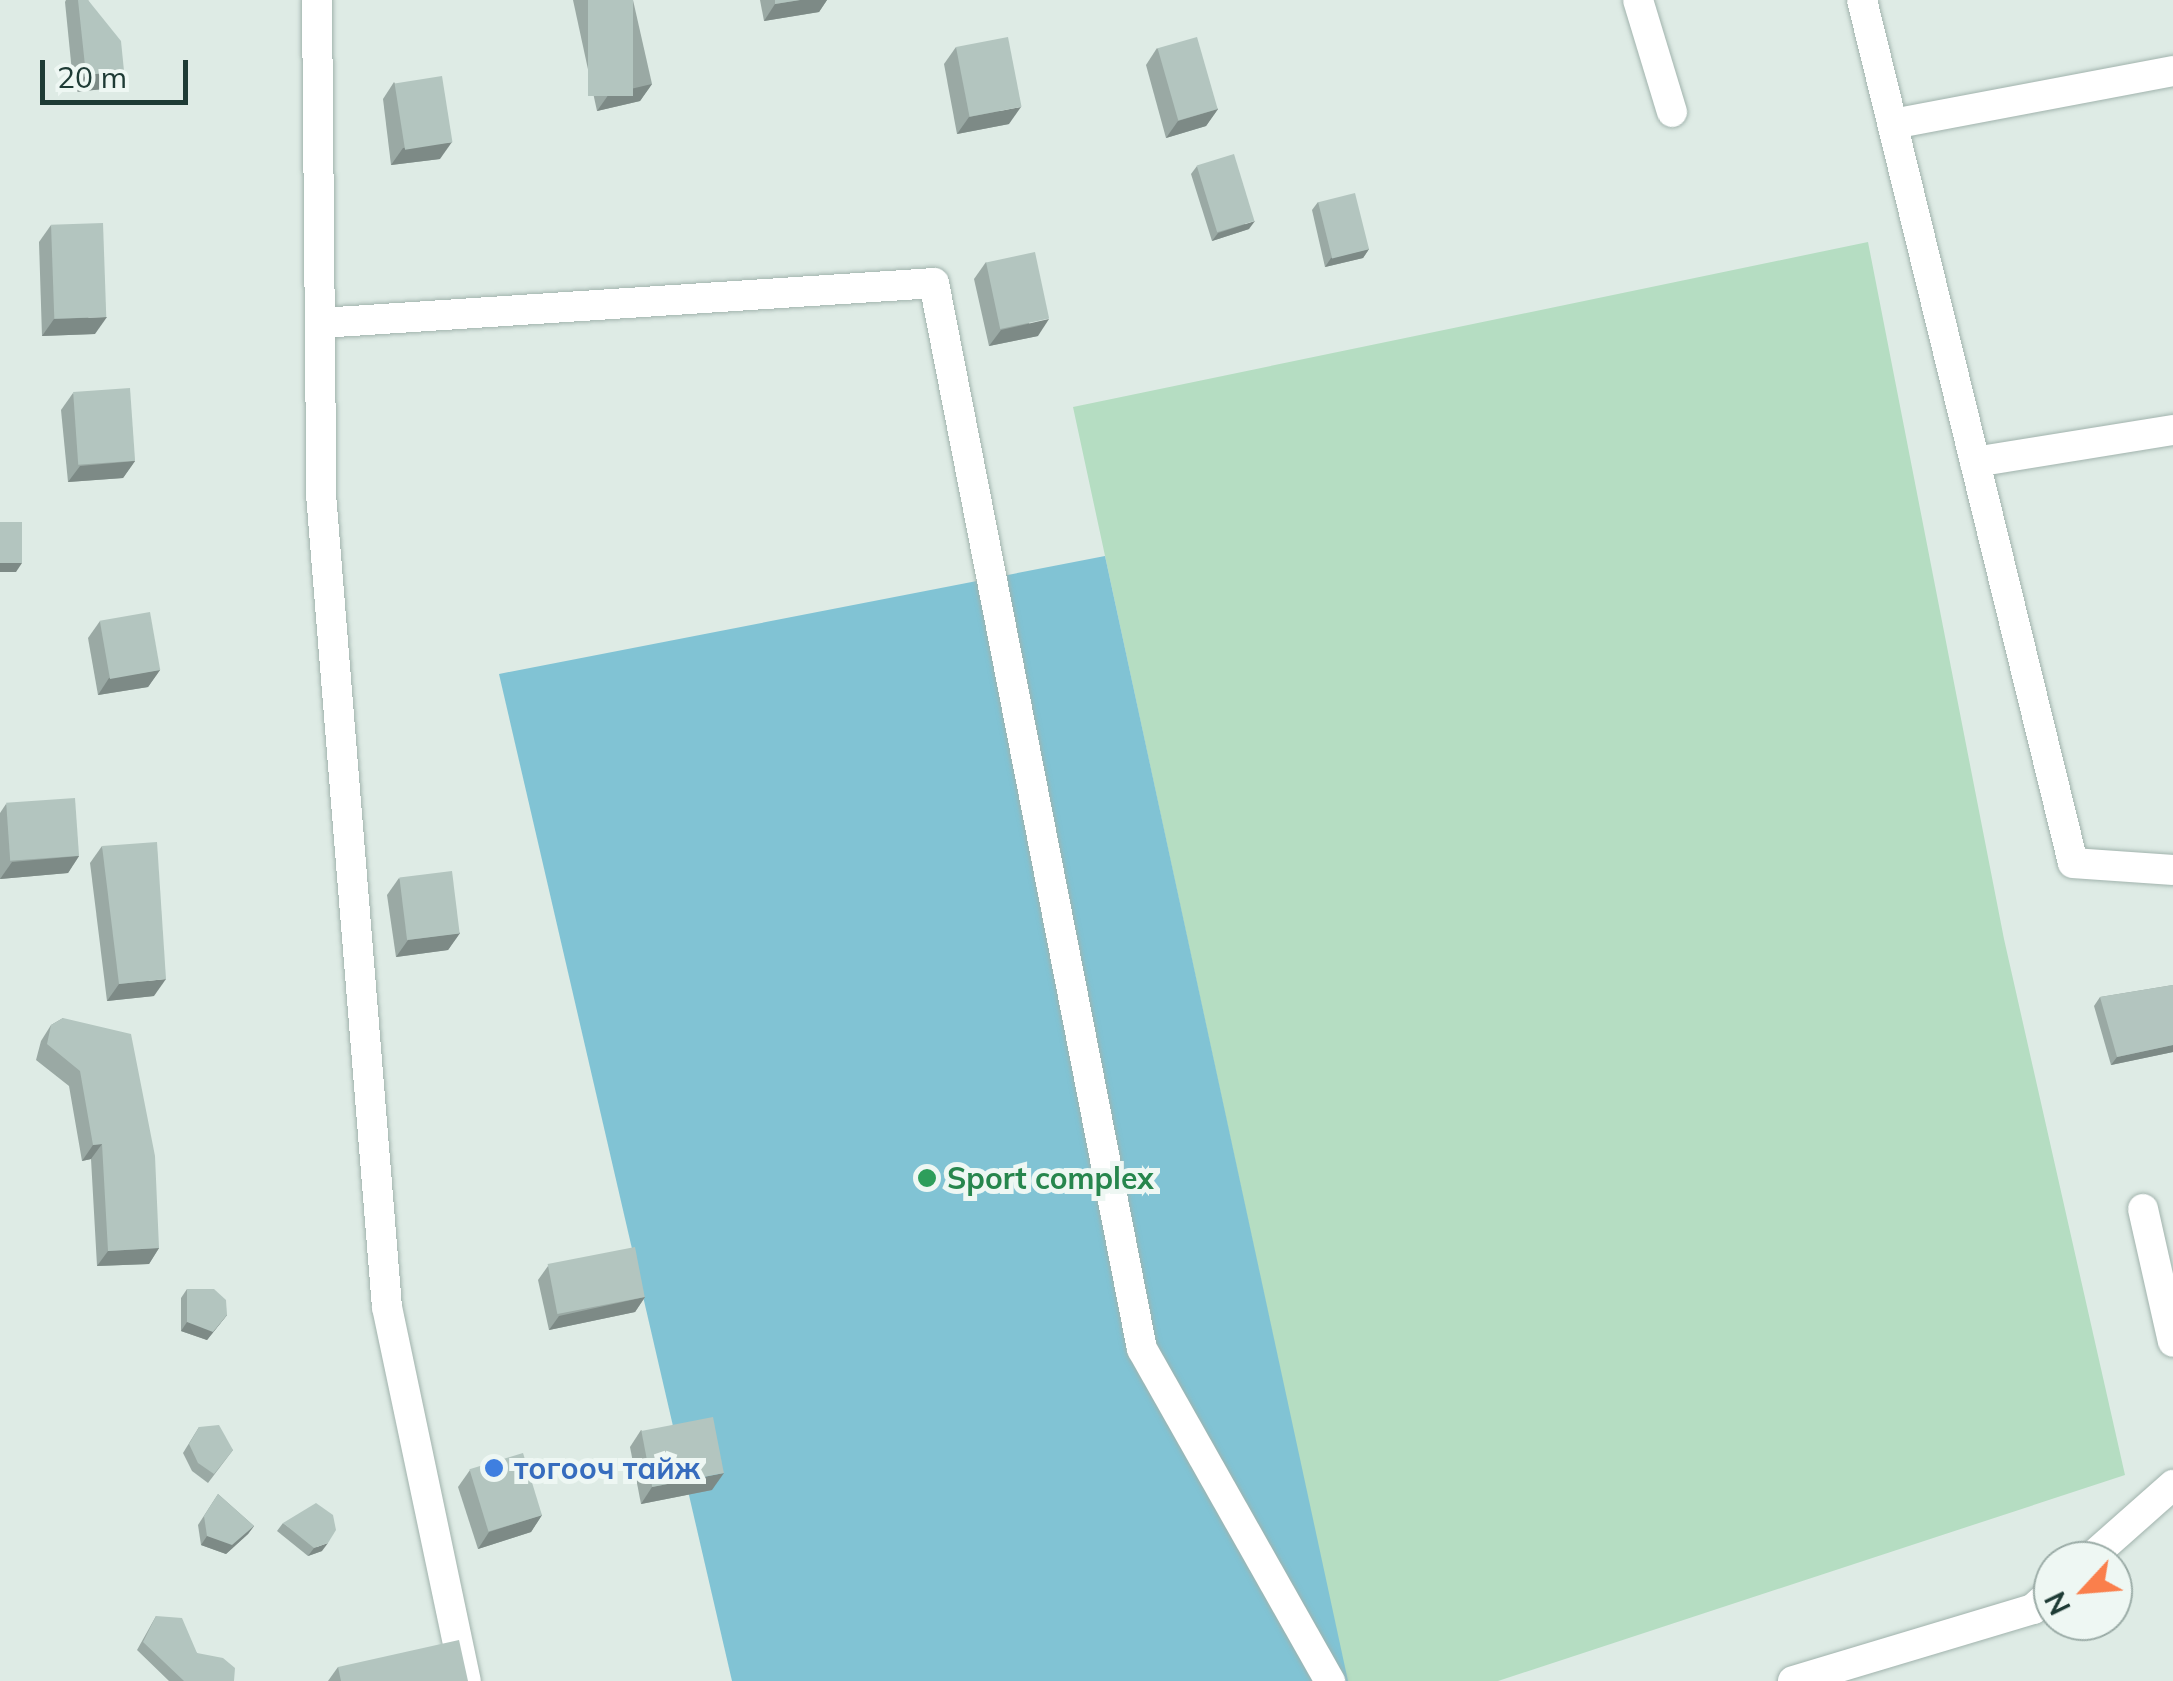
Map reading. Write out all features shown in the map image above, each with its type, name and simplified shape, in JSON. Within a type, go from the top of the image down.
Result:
[{"type":"street","points":[[317,0],[321,494],[387,1308],[466,1681]]},
{"type":"street","points":[[1638,0],[1672,112]]},
{"type":"street","points":[[1862,0],[2073,863],[2173,870]]},
{"type":"street","points":[[1892,124],[2173,71]]},
{"type":"street","points":[[321,323],[934,284],[1142,1349],[1330,1681]]},
{"type":"street","points":[[1975,462],[2173,430]]},
{"type":"street","points":[[2142,1210],[2173,1342]]},
{"type":"street","points":[[2110,1541],[2173,1485]]},
{"type":"street","points":[[1793,1681],[2033,1608]]},
{"type":"green space","points":[[1868,242],[2004,939],[2125,1475],[1498,1681],[1347,1681],[1073,407]]},
{"type":"water","name":"Sport complex","points":[[1105,556],[1348,1681],[732,1681],[499,674]]},
{"type":"building","points":[[78,0],[88,0],[121,41],[124,71],[86,75]]},
{"type":"building","points":[[588,0],[633,0],[633,96],[588,96]]},
{"type":"building","points":[[1008,37],[1022,107],[970,117],[956,47]]},
{"type":"building","points":[[1197,37],[1218,109],[1178,120],[1158,48]]},
{"type":"building","points":[[442,76],[452,142],[405,150],[395,84]]},
{"type":"building","points":[[1234,154],[1254,221],[1217,232],[1197,165]]},
{"type":"building","points":[[1355,193],[1369,249],[1332,258],[1318,202]]},
{"type":"building","points":[[103,223],[106,317],[54,319],[51,225]]},
{"type":"building","points":[[1035,252],[1049,319],[1000,329],[986,262]]},
{"type":"building","points":[[130,388],[135,461],[78,465],[73,392]]},
{"type":"building","points":[[0,522],[22,522],[22,563],[0,563]]},
{"type":"building","points":[[150,612],[160,670],[110,679],[100,621]]},
{"type":"building","points":[[75,798],[79,856],[10,861],[6,803]]},
{"type":"building","points":[[157,842],[166,979],[119,984],[102,846]]},
{"type":"building","points":[[452,871],[460,934],[407,940],[399,877]]},
{"type":"building","points":[[2173,985],[2173,1045],[2117,1057],[2100,997]]},
{"type":"building","points":[[63,1018],[131,1034],[155,1156],[159,1248],[108,1251],[102,1144],[93,1145],[80,1071],[47,1044],[51,1025]]},
{"type":"building","points":[[635,1247],[645,1297],[557,1314],[548,1264]]},
{"type":"building","points":[[187,1289],[214,1289],[226,1300],[227,1315],[213,1332],[187,1322]]},
{"type":"building","points":[[713,1417],[724,1473],[652,1487],[641,1431]]},
{"type":"building","points":[[219,1425],[233,1450],[214,1474],[198,1463],[189,1444],[199,1427]]},
{"type":"building","points":[[523,1453],[542,1515],[488,1532],[469,1469]]},
{"type":"building","points":[[218,1494],[254,1526],[232,1545],[207,1536],[204,1516]]},
{"type":"building","points":[[316,1503],[333,1515],[336,1530],[328,1543],[314,1548],[283,1523]]},
{"type":"building","points":[[156,1616],[182,1618],[197,1653],[223,1658],[235,1668],[234,1681],[184,1681],[143,1642]]},
{"type":"building","points":[[459,1640],[468,1681],[341,1681],[338,1667]]},
{"type":"place","name":"Sport complex","points":[[927,1178]]},
{"type":"place","name":"тогооч тайж","points":[[494,1468]]}]
